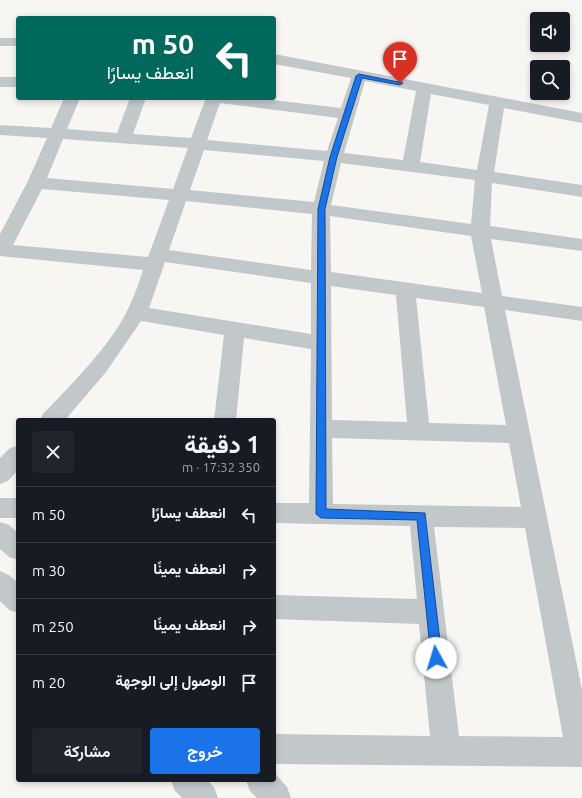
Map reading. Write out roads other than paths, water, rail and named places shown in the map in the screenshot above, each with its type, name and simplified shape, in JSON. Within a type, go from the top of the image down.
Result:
[{"type":"street","points":[[0,42],[16,42]]},
{"type":"street","points":[[276,59],[582,118]]},
{"type":"street","points":[[321,514],[321,209],[334,157],[359,76]]},
{"type":"street","points":[[0,82],[16,82]]},
{"type":"street","points":[[411,166],[424,88]]},
{"type":"street","points":[[71,100],[36,183],[0,250],[156,259],[321,277],[582,314]]},
{"type":"street","points":[[123,138],[137,100]]},
{"type":"street","points":[[53,418],[107,358],[126,331],[136,313],[180,195],[197,143],[214,100]]},
{"type":"street","points":[[232,100],[347,114]]},
{"type":"street","points":[[276,749],[581,752],[480,232],[484,178],[497,102]]},
{"type":"street","points":[[0,130],[197,143],[334,157],[411,166],[484,178],[582,191]]},
{"type":"street","points":[[36,183],[321,209],[582,245]]},
{"type":"street","points":[[405,289],[419,432]]},
{"type":"street","points":[[136,313],[322,343]]},
{"type":"street","points":[[225,418],[235,329]]},
{"type":"street","points":[[322,429],[519,434]]},
{"type":"street","points":[[0,474],[16,457]]},
{"type":"street","points":[[0,508],[16,508]]},
{"type":"street","points":[[276,513],[535,518]]},
{"type":"street","points":[[421,516],[446,750]]},
{"type":"street","points":[[0,533],[16,547]]},
{"type":"street","points":[[0,583],[16,599]]},
{"type":"street","points":[[276,607],[431,612]]},
{"type":"street","points":[[188,782],[203,798]]},
{"type":"street","points":[[263,782],[276,798]]}]
